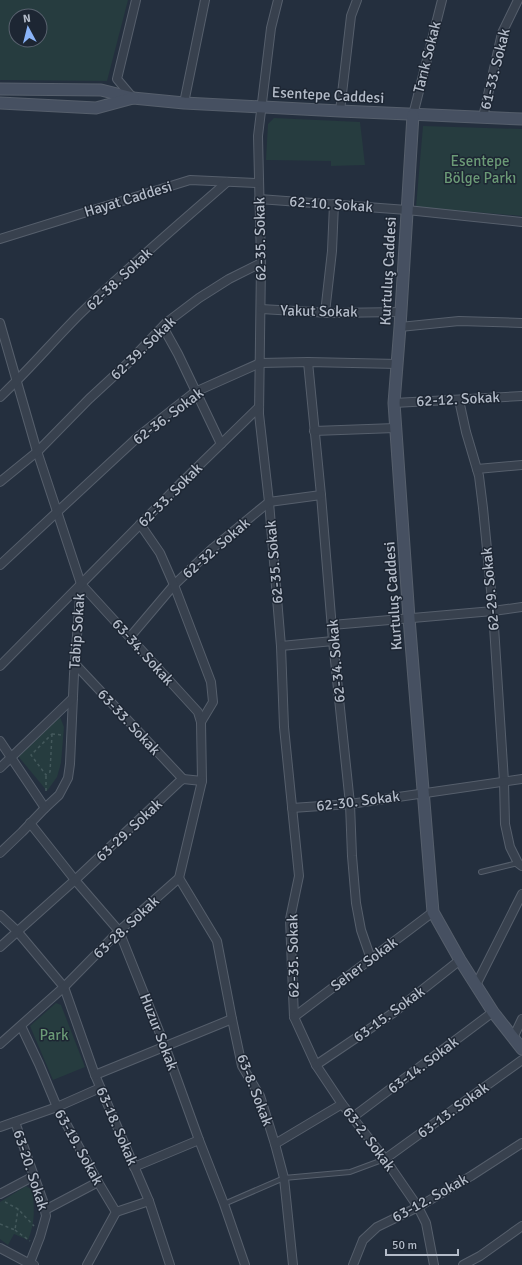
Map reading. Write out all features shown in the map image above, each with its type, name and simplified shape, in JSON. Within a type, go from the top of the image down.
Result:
[{"type":"street","points":[[133,98],[117,79],[136,0]]},
{"type":"street","points":[[184,103],[205,0]]},
{"type":"street","name":"62-35. Sokak","points":[[278,0],[271,28],[258,136],[261,263],[259,407],[269,502],[281,646],[284,727],[299,876],[290,919],[294,1016]]},
{"type":"street","points":[[340,112],[351,16],[357,0]]},
{"type":"street","name":"Tarık Sokak","points":[[413,114],[442,0]]},
{"type":"street","name":"61-33. Sokak","points":[[483,117],[502,33],[518,0]]},
{"type":"street","points":[[0,89],[101,90],[133,98]]},
{"type":"street","points":[[0,103],[96,108],[133,98]]},
{"type":"street","name":"Esentepe Caddesi","points":[[133,98],[184,103],[340,112],[522,119]]},
{"type":"street","name":"Kurtuluş Caddesi","points":[[413,114],[398,364],[394,403],[409,618],[434,912],[476,986],[493,1012],[522,1049]]},
{"type":"street","name":"Hayat Caddesi","points":[[0,239],[190,180],[258,183]]},
{"type":"street","name":"62-38. Sokak","points":[[0,397],[86,309],[144,254],[227,182]]},
{"type":"street","name":"62-10. Sokak","points":[[259,199],[407,210],[522,222]]},
{"type":"street","points":[[325,313],[332,251],[334,204]]},
{"type":"street","name":"62-39. Sokak","points":[[0,482],[38,451],[163,327],[211,290],[261,263]]},
{"type":"street","name":"Yakut Sokak","points":[[261,309],[325,313],[401,312]]},
{"type":"street","points":[[400,327],[459,320],[522,323]]},
{"type":"street","name":"Tabip Sokak","points":[[0,323],[16,382],[81,584],[68,778],[59,795],[0,853]]},
{"type":"street","points":[[163,327],[178,354],[221,444]]},
{"type":"street","name":"62-36. Sokak","points":[[0,565],[139,436],[195,392],[260,363],[308,362],[398,364]]},
{"type":"street","name":"62-34. Sokak","points":[[308,362],[314,431],[322,495],[333,641],[350,804],[356,903],[361,930],[371,959]]},
{"type":"street","name":"62-12. Sokak","points":[[394,403],[522,396]]},
{"type":"street","name":"62-29. Sokak","points":[[460,400],[466,432],[479,476],[483,508],[493,611],[504,781],[505,824],[510,847],[520,864]]},
{"type":"street","name":"62-33. Sokak","points":[[0,666],[140,524],[259,407]]},
{"type":"street","points":[[314,431],[395,428]]},
{"type":"street","points":[[477,469],[522,465]]},
{"type":"street","points":[[269,502],[322,495]]},
{"type":"street","name":"62-32. Sokak","points":[[130,637],[174,585],[213,548],[269,502]]},
{"type":"street","points":[[140,524],[160,553],[174,585],[211,682],[213,702],[201,722],[202,781],[179,878]]},
{"type":"street","name":"63-34. Sokak","points":[[81,584],[198,712],[201,722]]},
{"type":"street","points":[[332,625],[493,611],[522,607]]},
{"type":"street","points":[[281,646],[333,641]]},
{"type":"street","name":"63-33. Sokak","points":[[75,664],[183,779]]},
{"type":"street","points":[[0,768],[73,698]]},
{"type":"street","points":[[0,741],[45,808]]},
{"type":"street","points":[[183,779],[202,781]]},
{"type":"street","name":"63-29. Sokak","points":[[0,947],[76,880],[183,779]]},
{"type":"street","name":"62-30. Sokak","points":[[292,808],[350,804],[522,779]]},
{"type":"street","name":"Huzur Sokak","points":[[30,823],[119,931],[166,1046],[198,1140],[224,1204],[245,1265]]},
{"type":"street","name":"63-28. Sokak","points":[[0,1044],[64,987],[119,931],[179,878]]},
{"type":"street","name":"63-8. Sokak","points":[[179,878],[217,941],[242,1066],[260,1096],[284,1178],[293,1265]]},
{"type":"street","points":[[476,986],[522,894]]},
{"type":"street","name":"Seher Sokak","points":[[294,1016],[434,912]]},
{"type":"street","points":[[0,915],[17,931],[64,987]]},
{"type":"street","name":"63-15. Sokak","points":[[316,1065],[393,1013],[460,960]]},
{"type":"street","name":"63-18. Sokak","points":[[64,987],[100,1088],[149,1201],[170,1265]]},
{"type":"street","name":"63-14. Sokak","points":[[353,1117],[493,1012]]},
{"type":"street","name":"63-2. Sokak","points":[[294,1016],[316,1065],[342,1104],[385,1159],[418,1207],[426,1223],[434,1265]]},
{"type":"street","points":[[95,1075],[232,1019]]},
{"type":"street","points":[[513,1038],[522,1019]]},
{"type":"street","name":"63-19. Sokak","points":[[21,1026],[57,1107],[116,1212]]},
{"type":"street","name":"63-13. Sokak","points":[[385,1159],[522,1060]]},
{"type":"street","points":[[0,1127],[57,1107],[100,1088]]},
{"type":"street","points":[[275,1144],[342,1104]]},
{"type":"street","name":"63-20. Sokak","points":[[15,1122],[43,1200],[46,1216],[31,1265]]},
{"type":"street","points":[[134,1167],[198,1140]]},
{"type":"street","name":"63-12. Sokak","points":[[353,1265],[363,1240],[376,1227],[418,1207],[471,1176],[522,1143]]},
{"type":"street","points":[[0,1194],[34,1176]]},
{"type":"street","points":[[45,1210],[98,1182]]},
{"type":"street","points":[[87,1265],[116,1212],[149,1201]]},
{"type":"street","points":[[463,1265],[480,1256],[522,1226]]},
{"type":"street","points":[[0,1248],[31,1265]]},
{"type":"lane","points":[[481,872],[520,864]]},
{"type":"lane","points":[[224,1204],[284,1178],[350,1172],[385,1159]]},
{"type":"path","points":[[52,734],[50,772],[46,775],[31,755],[52,734],[71,734]]},
{"type":"path","points":[[0,1199],[18,1209],[41,1233]]},
{"type":"path","points":[[15,1230],[18,1209]]},
{"type":"path","points":[[0,1224],[15,1230],[37,1246]]},
{"type":"green space","points":[[0,0],[128,0],[107,81],[0,80]]},
{"type":"green space","points":[[274,118],[360,122],[365,165],[331,166],[331,161],[266,160],[268,124]]},
{"type":"green space","name":"Esentepe Bölge Parkı","points":[[423,126],[522,129],[522,216],[416,207]]},
{"type":"green space","points":[[60,717],[64,727],[61,763],[57,777],[47,791],[18,756]]},
{"type":"green space","name":"Park","points":[[56,1003],[61,1005],[85,1067],[53,1080],[30,1026]]},
{"type":"green space","points":[[26,1186],[32,1190],[34,1203],[34,1215],[30,1234],[28,1240],[14,1234],[8,1245],[0,1239],[0,1202]]}]
